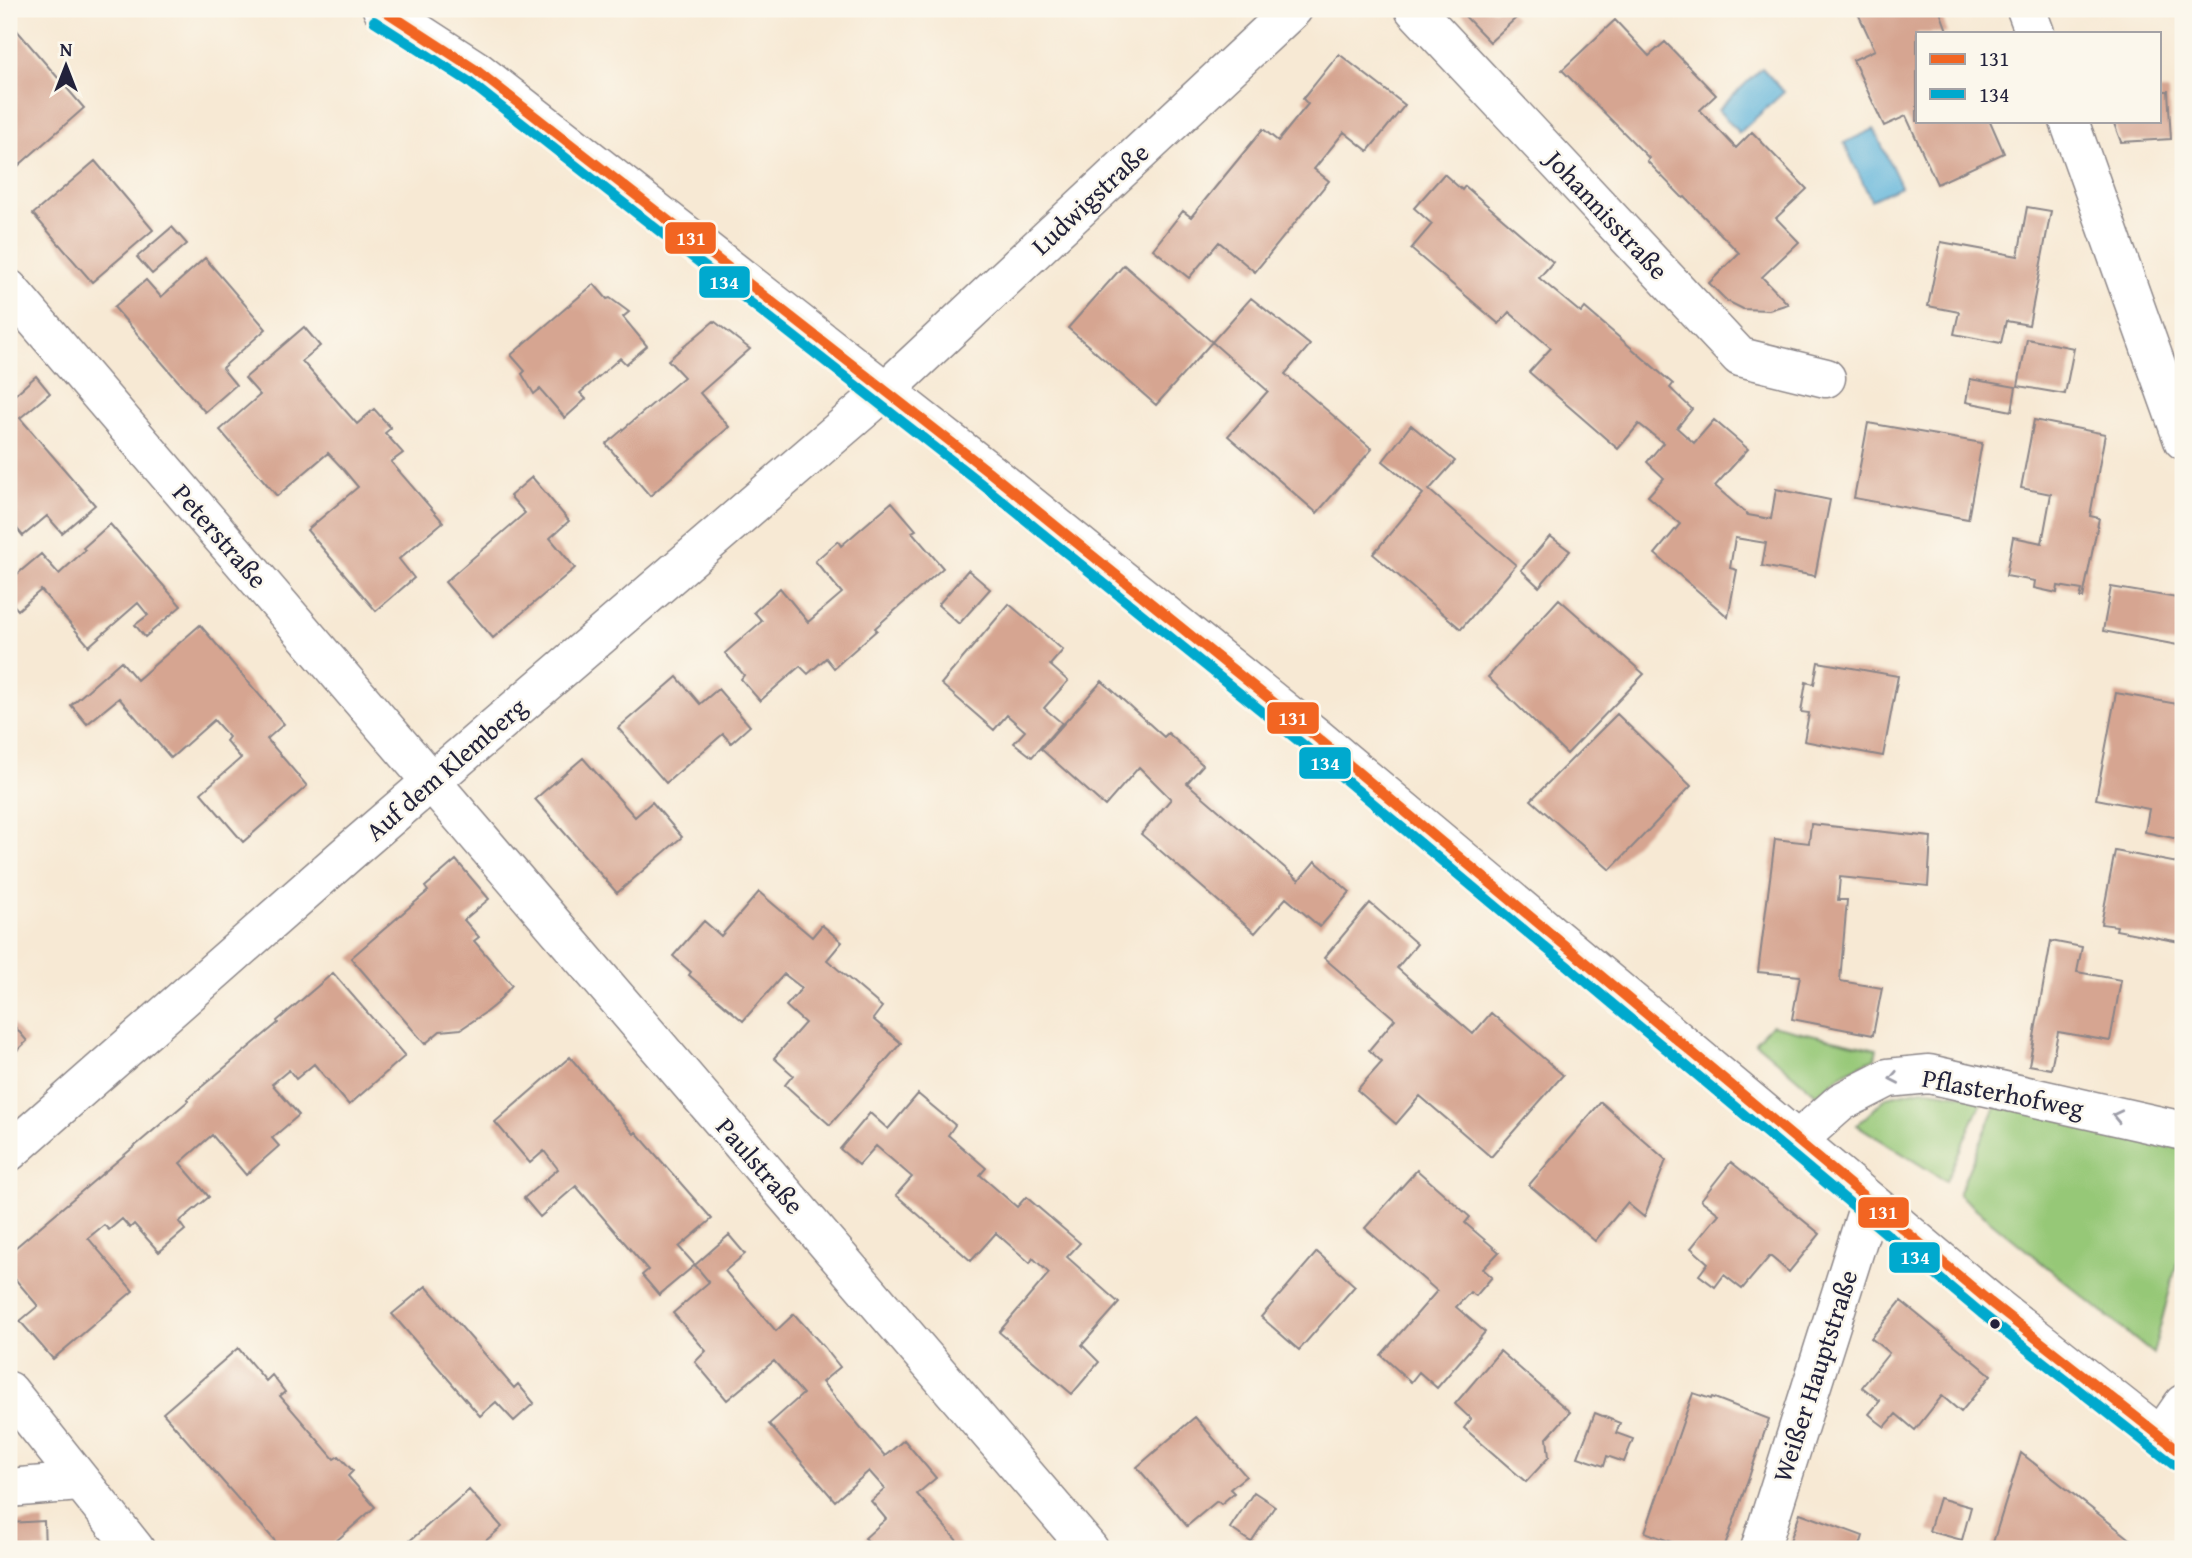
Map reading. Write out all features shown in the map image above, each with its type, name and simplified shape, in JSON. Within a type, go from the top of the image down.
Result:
[{"type":"street","points":[[382,9],[476,70],[886,390],[1315,736],[1990,1302],[2172,1445],[2183,1404]]},
{"type":"street","name":"Ludwigstraße","points":[[886,390],[1293,9]]},
{"type":"street","name":"Johannisstraße","points":[[1414,9],[1740,357],[1826,378]]},
{"type":"street","points":[[2026,9],[2035,32]]},
{"type":"street","points":[[2069,122],[2183,440]]},
{"type":"street","name":"Peterstraße","points":[[9,289],[431,782]]},
{"type":"street","name":"Auf dem Klemberg","points":[[9,1152],[345,855],[886,390]]},
{"type":"street","name":"Paulstraße","points":[[431,782],[1089,1549]]},
{"type":"street","name":"Pflasterhofweg","points":[[1798,1140],[1841,1102],[1888,1078],[1929,1074],[2183,1131]]},
{"type":"street","name":"Weißer Hauptstraße","points":[[1760,1549],[1870,1202]]},
{"type":"street","points":[[9,1391],[135,1549]]},
{"type":"street","points":[[9,1488],[79,1482]]},
{"type":"green space","points":[[1771,1025],[1877,1049],[1875,1058],[1845,1072],[1817,1095],[1755,1042]]},
{"type":"green space","points":[[1922,1089],[1983,1098],[1946,1181],[1857,1125],[1887,1097]]},
{"type":"green space","points":[[1997,1104],[2183,1148],[2183,1240],[2153,1354],[1958,1194]]},
{"type":"water","points":[[1762,68],[1784,92],[1739,133],[1718,110]]},
{"type":"water","points":[[1874,129],[1901,186],[1871,200],[1844,143]]},
{"type":"building","points":[[1458,9],[1507,9],[1516,18],[1490,42]]},
{"type":"building","points":[[1856,9],[1939,9],[1948,32],[1916,32],[1916,122],[1990,122],[2004,153],[1937,184],[1906,116],[1884,126],[1853,60],[1875,50]]},
{"type":"building","points":[[1615,20],[1649,56],[1665,42],[1716,95],[1700,110],[1736,148],[1752,132],[1807,189],[1776,218],[1799,242],[1762,277],[1788,304],[1769,310],[1743,309],[1727,301],[1709,283],[1739,253],[1647,161],[1649,158],[1562,70]]},
{"type":"building","points":[[14,27],[84,108],[9,174],[9,32]]},
{"type":"building","points":[[1339,54],[1405,105],[1368,151],[1344,132],[1314,169],[1329,181],[1255,272],[1219,242],[1189,278],[1153,249],[1183,211],[1191,217],[1263,129],[1278,141],[1308,104],[1303,99]]},
{"type":"building","points":[[2160,91],[2168,91],[2171,139],[2121,142],[2113,122],[2160,122]]},
{"type":"building","points":[[95,161],[153,230],[92,282],[33,214]]},
{"type":"building","points":[[1444,174],[1462,190],[1465,186],[1553,262],[1539,278],[1581,313],[1585,308],[1673,384],[1670,388],[1692,409],[1677,428],[1694,443],[1714,420],[1748,449],[1715,486],[1748,515],[1771,519],[1776,489],[1830,500],[1815,576],[1762,566],[1766,543],[1735,538],[1730,568],[1737,570],[1728,617],[1655,554],[1680,524],[1648,496],[1664,478],[1647,462],[1663,443],[1639,424],[1618,449],[1529,372],[1551,348],[1509,312],[1499,324],[1411,249],[1432,224],[1414,208]]},
{"type":"building","points":[[2027,207],[2051,211],[2029,325],[2006,321],[2001,343],[1954,334],[1959,312],[1928,306],[1941,242],[2018,256]]},
{"type":"building","points":[[172,227],[187,244],[152,274],[137,257]]},
{"type":"building","points":[[205,258],[266,329],[222,368],[236,385],[205,412],[114,307],[146,280],[161,297]]},
{"type":"building","points":[[1124,265],[1212,342],[1156,405],[1068,328]]},
{"type":"building","points":[[594,284],[607,299],[610,298],[629,312],[623,317],[647,346],[626,364],[620,358],[580,393],[586,399],[565,418],[540,389],[534,394],[522,374],[525,371],[511,355]]},
{"type":"building","points":[[1251,298],[1310,345],[1285,374],[1372,449],[1317,513],[1228,436],[1268,391],[1212,342]]},
{"type":"building","points":[[714,321],[750,349],[700,393],[729,427],[650,496],[606,444],[684,377],[668,360]]},
{"type":"building","points":[[304,327],[320,346],[302,361],[357,424],[374,409],[391,428],[385,433],[403,453],[391,462],[443,522],[399,559],[414,578],[376,611],[307,530],[358,487],[343,469],[328,453],[277,496],[220,430],[260,395],[245,378]]},
{"type":"building","points":[[2027,339],[2074,348],[2065,394],[2018,386]]},
{"type":"building","points":[[36,376],[50,393],[20,418],[95,505],[62,533],[47,516],[23,536],[9,519],[9,400]]},
{"type":"building","points":[[1970,379],[2016,387],[2012,411],[1966,402]]},
{"type":"building","points":[[2034,420],[2105,434],[2090,516],[2099,518],[2083,598],[2080,598],[2082,590],[2058,586],[2057,593],[2034,588],[2035,581],[2006,576],[2013,537],[2042,543],[2051,494],[2021,488]]},
{"type":"building","points":[[1868,423],[1982,443],[1968,519],[1854,498]]},
{"type":"building","points":[[1411,425],[1455,461],[1429,490],[1516,565],[1461,629],[1373,554],[1423,494],[1383,461]]},
{"type":"building","points":[[532,477],[569,521],[550,538],[575,568],[493,638],[445,582],[525,513],[510,496]]},
{"type":"building","points":[[892,502],[916,530],[912,532],[943,568],[834,668],[826,658],[808,674],[800,666],[760,701],[741,679],[744,675],[725,653],[762,621],[754,612],[780,588],[808,622],[842,593],[815,561],[838,541],[841,546]]},
{"type":"building","points":[[110,524],[181,606],[145,637],[135,625],[148,615],[138,603],[89,646],[41,590],[18,610],[9,600],[9,581],[41,554],[59,574]]},
{"type":"building","points":[[1550,536],[1570,551],[1539,587],[1521,570]]},
{"type":"building","points":[[968,570],[990,589],[959,624],[938,605]]},
{"type":"building","points":[[2111,587],[2183,599],[2183,646],[2103,631]]},
{"type":"building","points":[[1559,599],[1644,674],[1567,754],[1488,677]]},
{"type":"building","points":[[1009,604],[1063,650],[1050,665],[1068,681],[1044,708],[1062,723],[1032,757],[1014,743],[1025,731],[1007,715],[994,730],[941,684]]},
{"type":"building","points":[[200,625],[284,724],[267,739],[307,786],[243,842],[201,793],[241,758],[226,741],[229,737],[214,720],[171,758],[119,698],[87,724],[71,705],[121,661],[137,680]]},
{"type":"building","points":[[1818,662],[1898,676],[1883,756],[1804,741],[1809,713],[1801,712],[1806,682],[1814,684]]},
{"type":"building","points":[[677,677],[700,704],[718,689],[750,726],[731,743],[723,734],[666,783],[618,728]]},
{"type":"building","points":[[1102,681],[1164,737],[1168,733],[1203,765],[1187,783],[1299,880],[1315,861],[1350,892],[1320,927],[1286,898],[1255,933],[1141,834],[1171,799],[1139,767],[1105,806],[1041,749]]},
{"type":"building","points":[[2116,693],[2183,705],[2183,840],[2145,832],[2149,809],[2096,799]]},
{"type":"building","points":[[1617,714],[1691,786],[1610,870],[1531,800]]},
{"type":"building","points":[[583,758],[635,817],[652,802],[682,837],[617,893],[535,799]]},
{"type":"building","points":[[1811,824],[1931,837],[1928,886],[1840,877],[1838,900],[1847,900],[1840,981],[1882,988],[1873,1035],[1792,1019],[1800,976],[1758,972],[1775,839],[1809,843]]},
{"type":"building","points":[[2115,851],[2183,864],[2183,939],[2181,938],[2180,942],[2116,930],[2117,926],[2101,924]]},
{"type":"building","points":[[456,860],[489,899],[464,920],[479,937],[474,941],[512,985],[497,1003],[461,1029],[440,1031],[425,1044],[351,958],[428,891],[425,887]]},
{"type":"building","points":[[759,892],[812,937],[822,925],[842,942],[827,960],[882,1007],[873,1019],[901,1043],[830,1125],[785,1085],[793,1075],[774,1058],[805,1023],[786,1006],[802,988],[784,974],[743,1021],[689,975],[691,972],[673,956],[704,921],[721,936]]},
{"type":"building","points":[[1370,903],[1417,944],[1397,968],[1473,1034],[1491,1013],[1563,1075],[1491,1157],[1420,1096],[1396,1124],[1357,1090],[1382,1062],[1369,1050],[1395,1019],[1324,958]]},
{"type":"building","points":[[2051,941],[2082,947],[2077,972],[2121,980],[2110,1041],[2058,1032],[2051,1069],[2029,1065]]},
{"type":"building","points":[[333,973],[405,1056],[349,1105],[314,1064],[296,1079],[289,1070],[272,1084],[299,1115],[272,1138],[279,1146],[246,1175],[212,1135],[180,1163],[209,1197],[179,1222],[185,1230],[159,1252],[134,1224],[130,1228],[122,1219],[109,1230],[104,1225],[88,1238],[133,1291],[53,1359],[20,1321],[38,1306],[9,1272],[9,1253]]},
{"type":"building","points":[[9,1020],[27,1041],[9,1058]]},
{"type":"building","points":[[570,1057],[634,1134],[636,1132],[712,1219],[679,1247],[695,1265],[659,1295],[642,1275],[648,1270],[576,1186],[540,1217],[524,1198],[558,1169],[544,1151],[530,1163],[495,1122]]},
{"type":"building","points":[[918,1094],[955,1125],[948,1135],[986,1168],[980,1175],[1017,1207],[1026,1197],[1080,1243],[1067,1257],[1119,1303],[1082,1345],[1099,1362],[1072,1394],[999,1332],[1049,1273],[1033,1258],[1030,1263],[996,1233],[971,1261],[896,1195],[912,1177],[876,1146],[859,1165],[840,1149],[870,1113],[888,1129]]},
{"type":"building","points":[[1601,1102],[1666,1160],[1644,1217],[1627,1203],[1595,1241],[1529,1185]]},
{"type":"building","points":[[1731,1162],[1820,1234],[1789,1272],[1770,1256],[1742,1289],[1724,1275],[1715,1287],[1699,1275],[1708,1263],[1691,1248],[1719,1214],[1701,1200]]},
{"type":"building","points":[[1417,1170],[1470,1217],[1465,1223],[1499,1252],[1483,1269],[1492,1277],[1476,1296],[1470,1292],[1456,1307],[1485,1332],[1437,1388],[1419,1372],[1411,1382],[1381,1355],[1437,1291],[1365,1228]]},
{"type":"building","points":[[729,1235],[745,1254],[725,1271],[776,1331],[794,1314],[824,1347],[840,1367],[822,1382],[885,1456],[904,1440],[936,1478],[917,1494],[964,1549],[875,1549],[865,1538],[886,1519],[871,1501],[885,1489],[869,1471],[835,1501],[769,1424],[803,1394],[774,1361],[727,1400],[695,1362],[706,1351],[673,1313],[709,1282],[695,1265]]},
{"type":"building","points":[[1317,1252],[1355,1286],[1299,1350],[1261,1317]]},
{"type":"building","points":[[426,1286],[514,1388],[518,1384],[534,1403],[514,1421],[496,1402],[480,1416],[392,1314]]},
{"type":"building","points":[[1901,1301],[1991,1375],[1961,1412],[1942,1396],[1915,1430],[1896,1414],[1885,1427],[1877,1421],[1869,1414],[1880,1401],[1862,1387],[1889,1353],[1871,1338]]},
{"type":"building","points":[[238,1348],[266,1381],[272,1375],[285,1392],[280,1396],[334,1459],[339,1456],[353,1471],[348,1476],[375,1507],[327,1549],[282,1549],[163,1413]]},
{"type":"building","points":[[1500,1351],[1570,1412],[1547,1438],[1549,1457],[1526,1482],[1464,1428],[1471,1419],[1455,1404]]},
{"type":"building","points":[[1693,1393],[1711,1399],[1712,1397],[1769,1419],[1724,1549],[1689,1549],[1645,1532]]},
{"type":"building","points":[[1595,1413],[1620,1423],[1616,1433],[1633,1439],[1624,1462],[1607,1456],[1604,1466],[1578,1457]]},
{"type":"building","points":[[1195,1417],[1246,1476],[1230,1489],[1234,1493],[1221,1504],[1217,1501],[1187,1526],[1137,1467]]},
{"type":"building","points":[[2021,1453],[2143,1549],[1991,1549]]},
{"type":"building","points":[[469,1490],[502,1527],[476,1549],[400,1549]]},
{"type":"building","points":[[1254,1492],[1275,1506],[1251,1542],[1230,1528]]},
{"type":"building","points":[[1939,1498],[1971,1507],[1962,1540],[1929,1531]]},
{"type":"building","points":[[1800,1513],[1863,1536],[1859,1549],[1787,1549]]},
{"type":"building","points":[[44,1521],[45,1549],[9,1549],[9,1523]]},
{"type":"transit line","name":"131","points":[[382,9],[476,70],[988,471],[1315,736],[1990,1302],[2183,1454]]},
{"type":"transit line","name":"134","points":[[374,21],[468,81],[979,482],[1306,747],[1981,1313],[2174,1465]]}]
